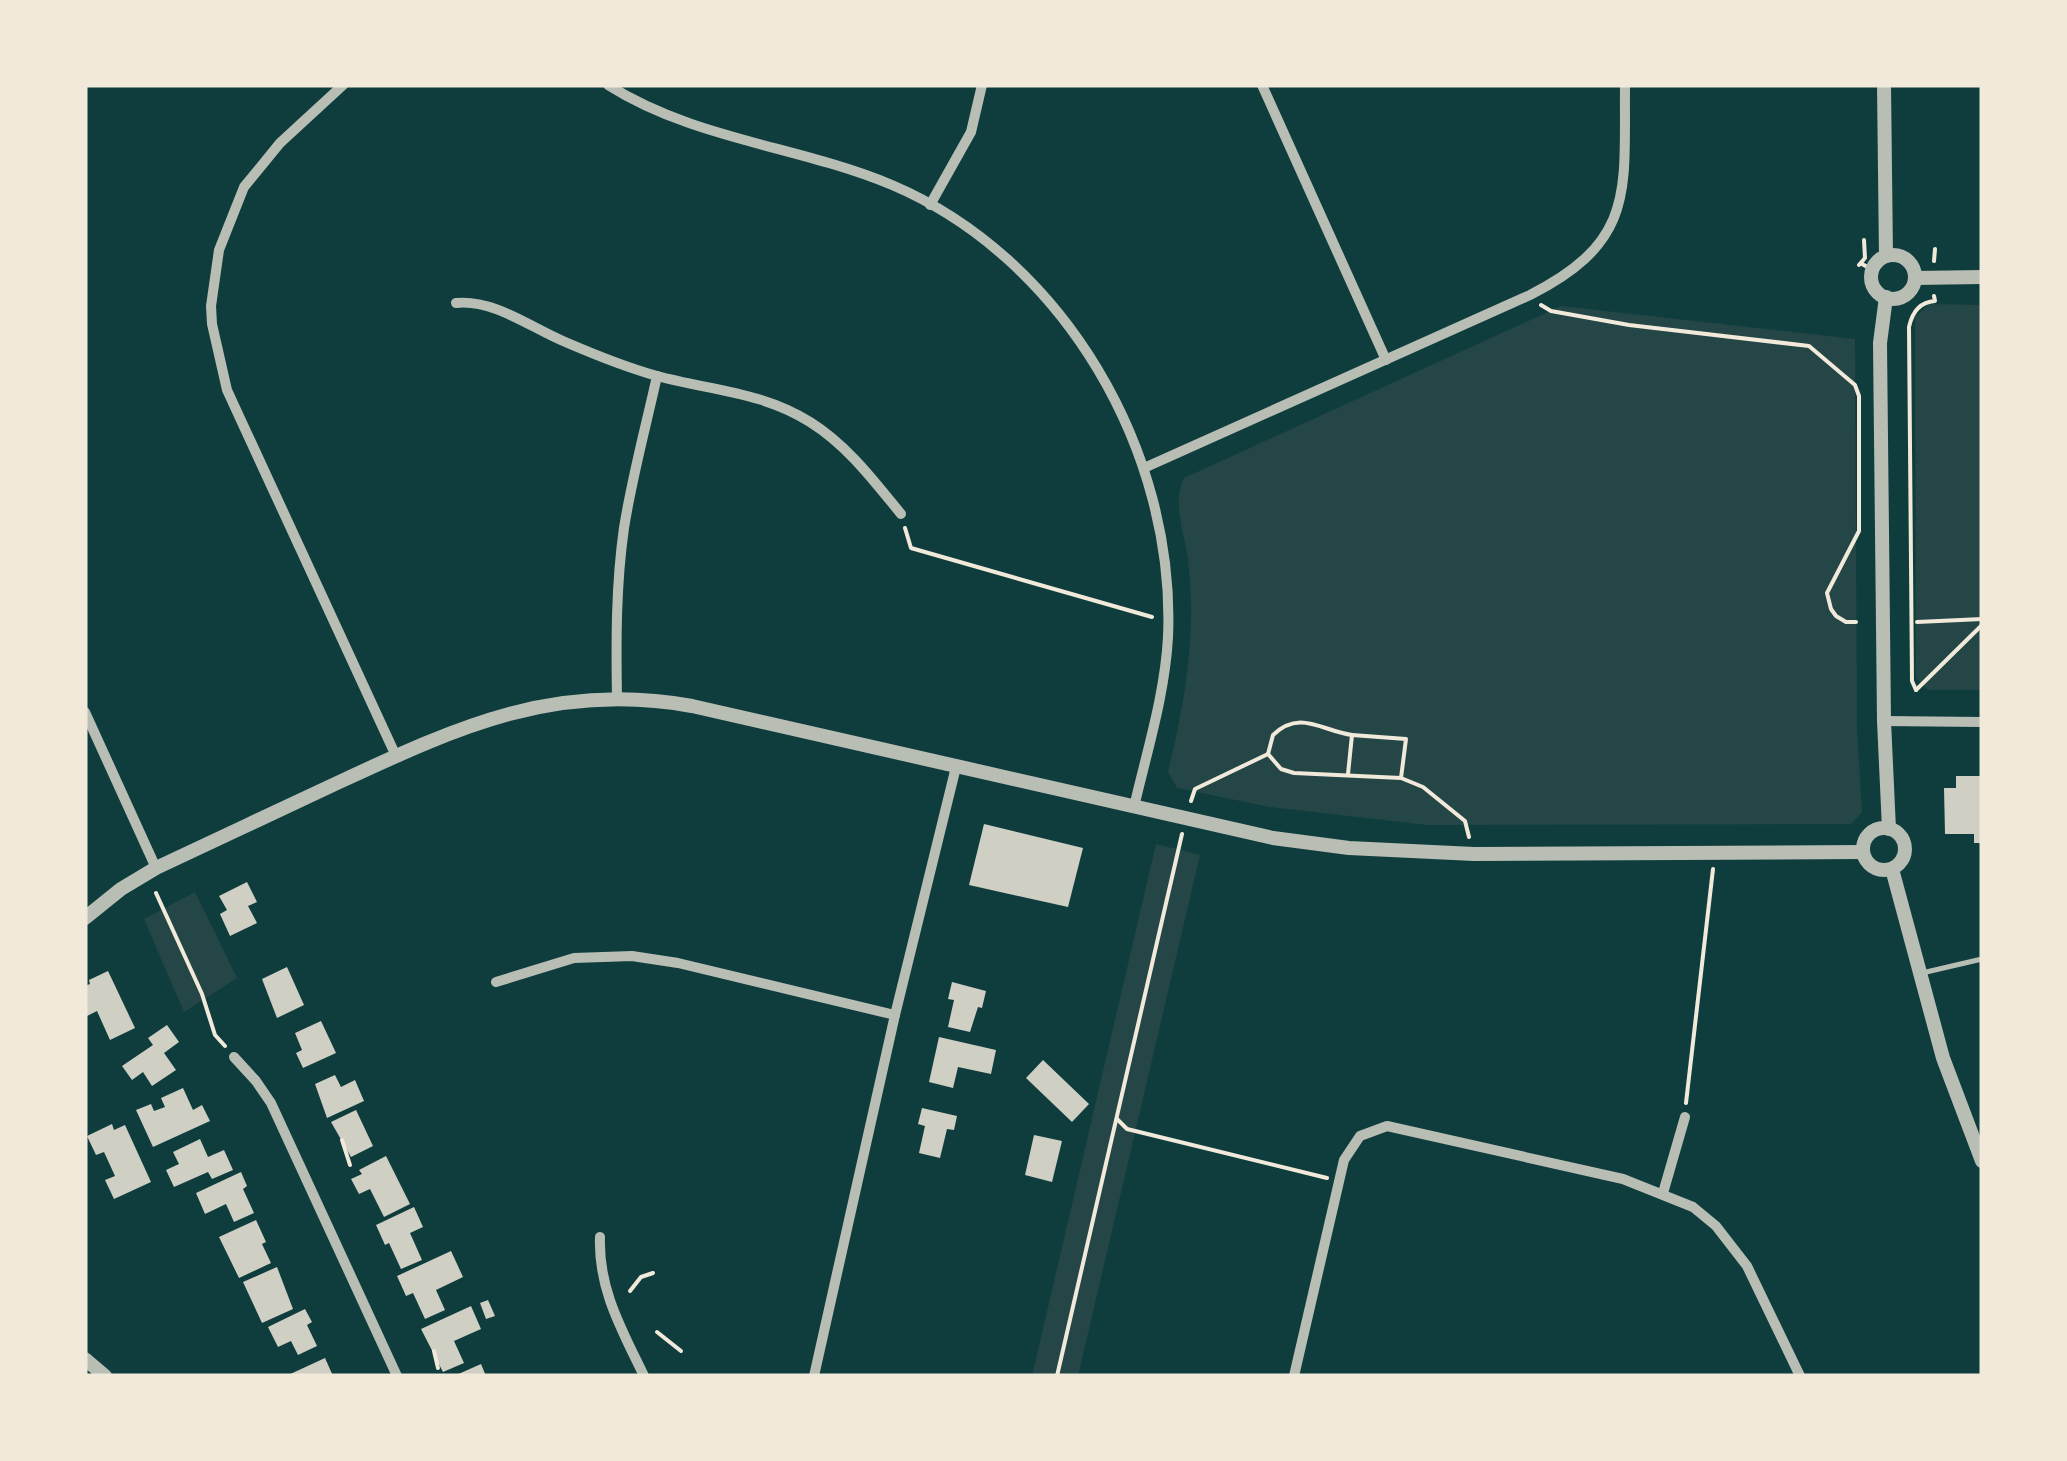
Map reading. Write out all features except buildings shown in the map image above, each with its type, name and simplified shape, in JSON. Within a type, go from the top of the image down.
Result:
[{"type":"street","points":[[343,85],[280,143],[236,201],[219,250],[212,324],[227,390],[396,756]]},
{"type":"street","points":[[608,85],[673,118],[743,141],[852,168],[930,205],[1006,259],[1060,315],[1109,391],[1144,468],[1162,549],[1168,620],[1163,682],[1134,807]]},
{"type":"street","points":[[930,205],[971,132],[982,85]]},
{"type":"street","points":[[1262,85],[1386,360]]},
{"type":"street","points":[[1144,468],[1569,275],[1595,252],[1619,210],[1624,169],[1624,85]]},
{"type":"street","points":[[1884,85],[1886,256]]},
{"type":"street","points":[[1886,256],[1906,260],[1915,278],[1905,295],[1886,297],[1875,289],[1864,266],[1886,256]]},
{"type":"street","points":[[1915,278],[1982,277]]},
{"type":"street","points":[[1886,297],[1880,343],[1884,722],[1889,828]]},
{"type":"street","points":[[456,303],[483,305],[584,350],[657,376],[755,397],[807,420],[852,456],[901,514]]},
{"type":"street","points":[[617,698],[620,556],[657,376]]},
{"type":"street","points":[[85,918],[156,868],[456,729],[507,713],[617,698],[692,706],[1273,838],[1349,848],[1474,854],[1863,852]]},
{"type":"street","points":[[85,712],[156,868]]},
{"type":"street","points":[[1884,722],[1982,722]]},
{"type":"street","points":[[814,1376],[895,1015],[956,767]]},
{"type":"street","points":[[1863,852],[1870,834],[1889,828]]},
{"type":"street","points":[[1863,852],[1873,868],[1892,869],[1902,861],[1905,848],[1900,836],[1889,828]]},
{"type":"street","points":[[1892,869],[1950,1082],[1982,1161]]},
{"type":"street","points":[[496,982],[574,958],[632,956],[678,962],[895,1015]]},
{"type":"street","points":[[234,1057],[270,1103],[397,1376]]},
{"type":"street","points":[[1663,1193],[1684,1117]]},
{"type":"street","points":[[1294,1376],[1344,1160],[1354,1142],[1366,1132],[1387,1126],[1623,1179],[1663,1193],[1704,1215],[1738,1251],[1800,1376]]},
{"type":"street","points":[[600,1237],[600,1269],[606,1291],[644,1376]]},
{"type":"street","points":[[85,1360],[105,1376]]},
{"type":"lane","points":[[1919,973],[1982,959]]},
{"type":"path","points":[[1864,240],[1864,266]]},
{"type":"path","points":[[1935,249],[1935,301],[1923,303],[1909,327],[1909,678],[1916,690],[1982,622]]},
{"type":"path","points":[[1530,295],[1551,311],[1610,322],[1809,346],[1855,385],[1860,396],[1858,531],[1827,592],[1836,616],[1856,622]]},
{"type":"path","points":[[901,514],[911,548],[1168,620]]},
{"type":"path","points":[[1917,622],[1982,622]]},
{"type":"path","points":[[1401,778],[1406,739],[1352,735],[1296,721],[1272,735],[1268,744],[1268,754],[1280,769],[1294,773],[1401,778],[1423,787],[1466,821],[1474,854]]},
{"type":"path","points":[[1348,774],[1352,735]]},
{"type":"path","points":[[1057,1376],[1195,789],[1268,754]]},
{"type":"path","points":[[1684,1117],[1716,854]]},
{"type":"path","points":[[156,892],[202,994],[215,1035],[234,1057]]},
{"type":"path","points":[[1117,1120],[1127,1129],[1339,1181]]},
{"type":"path","points":[[342,1140],[350,1165]]},
{"type":"path","points":[[630,1291],[640,1277],[652,1273]]},
{"type":"path","points":[[657,1332],[681,1351]]},
{"type":"path","points":[[434,1351],[438,1368]]},
{"type":"shaded area","points":[[1929,304],[1982,305],[1982,690],[1928,690],[1916,678],[1915,317]]},
{"type":"shaded area","points":[[1561,306],[1855,339],[1857,732],[1862,812],[1851,824],[1427,825],[1270,807],[1177,788],[1168,772],[1184,693],[1191,614],[1188,559],[1179,507],[1184,478]]},
{"type":"shaded area","points":[[1156,844],[1200,855],[1078,1376],[1032,1376]]},
{"type":"shaded area","points":[[195,892],[237,978],[184,1012],[144,919]]}]
